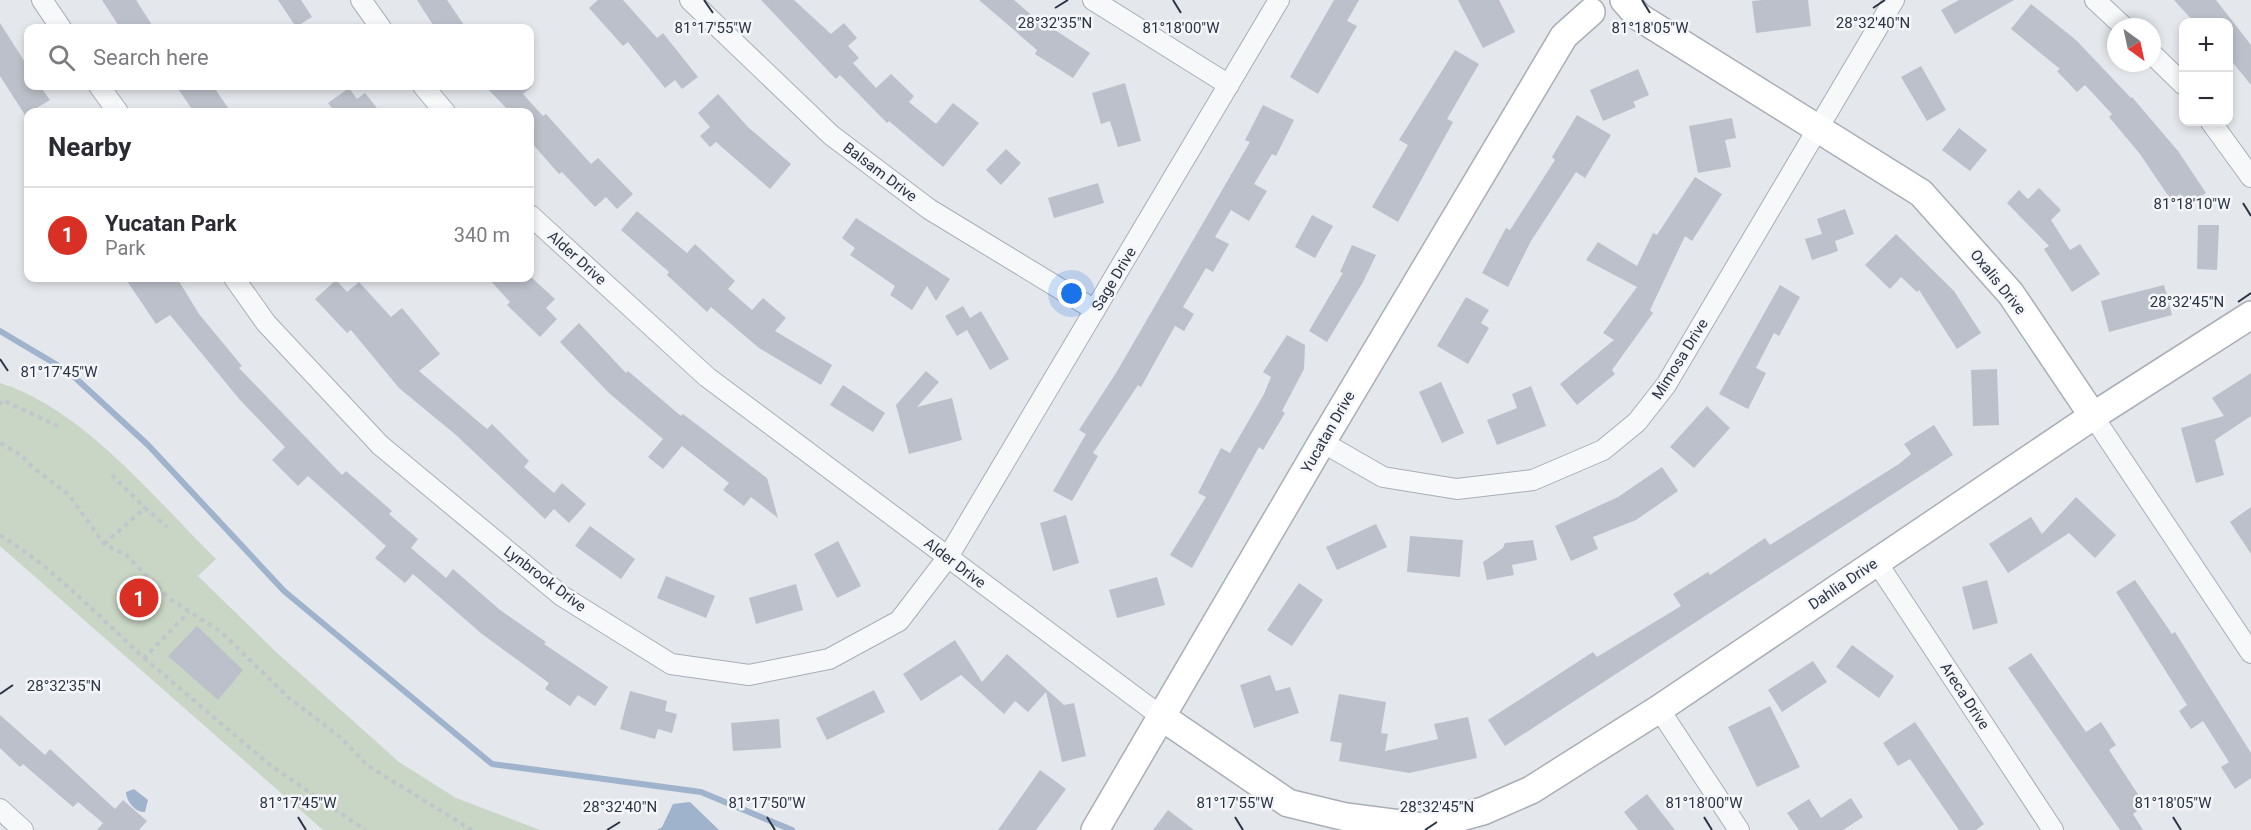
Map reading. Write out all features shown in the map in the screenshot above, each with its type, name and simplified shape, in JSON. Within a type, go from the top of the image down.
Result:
[{"type":"street","points":[[42,0],[58,24]]},
{"type":"street","points":[[361,0],[378,24]]},
{"type":"street","name":"Balsam Drive","points":[[690,0],[831,135],[928,209],[1095,310]]},
{"type":"street","points":[[1093,0],[1229,85]]},
{"type":"street","name":"Sage Drive","points":[[948,557],[1279,0]]},
{"type":"street","name":"Mimosa Drive","points":[[1322,442],[1383,477],[1458,489],[1533,480],[1603,450],[1637,422],[1666,385],[1894,0]]},
{"type":"street","points":[[2096,0],[2115,18]]},
{"type":"street","name":"Oxalis Drive","points":[[1602,5],[1818,128],[1921,193],[2011,294],[2251,653]]},
{"type":"street","name":"Yucatan Drive","points":[[1095,830],[1322,442],[1564,36],[1602,5]]},
{"type":"street","points":[[2161,63],[2179,80]]},
{"type":"street","points":[[102,90],[115,108]]},
{"type":"street","points":[[426,90],[442,108]]},
{"type":"street","points":[[2214,126],[2251,177]]},
{"type":"street","name":"Alder Drive","points":[[534,219],[707,377],[1162,717],[1288,803],[1346,817],[1424,828]]},
{"type":"street","name":"Lynbrook Drive","points":[[237,282],[266,323],[380,445],[562,596],[671,664],[749,675],[829,659],[899,621],[948,557]]},
{"type":"street","name":"Dahlia Drive","points":[[1424,828],[1483,810],[1531,790],[1659,709],[2093,416],[2251,315]]},
{"type":"street","name":"Areca Drive","points":[[1876,561],[2054,830]]},
{"type":"street","points":[[1659,709],[1739,830]]},
{"type":"street","points":[[0,809],[23,830]]},
{"type":"path","points":[[0,405],[2,400],[58,426]]},
{"type":"path","points":[[0,443],[21,455],[32,467],[69,495],[104,544],[126,555],[170,599],[221,632],[289,698],[340,737],[368,766],[472,830]]},
{"type":"path","points":[[112,476],[167,527]]},
{"type":"path","points":[[104,544],[145,508]]},
{"type":"path","points":[[0,535],[35,556],[77,592],[144,658],[270,765],[365,830]]},
{"type":"path","points":[[144,658],[190,612]]},
{"type":"green space","points":[[0,383],[30,395],[60,413],[116,458],[216,559],[198,576],[276,652],[399,762],[456,798],[540,830],[323,830],[0,546]]},
{"type":"water","points":[[134,789],[148,800],[145,812],[132,806],[128,799],[126,792]]},
{"type":"water","points":[[690,802],[719,830],[657,830],[662,827],[673,804]]},
{"type":"building","points":[[102,0],[136,0],[151,24],[117,24]]},
{"type":"building","points":[[278,0],[301,0],[312,17],[301,24],[294,24]]},
{"type":"building","points":[[417,0],[447,0],[463,24],[432,24]]},
{"type":"building","points":[[598,0],[623,0],[657,38],[663,33],[698,77],[682,89],[675,80],[665,88],[628,42],[623,46],[589,8]]},
{"type":"building","points":[[761,0],[794,0],[831,34],[844,23],[857,38],[848,46],[859,58],[853,63],[876,88],[891,74],[914,96],[909,102],[936,124],[953,103],[979,123],[943,167],[889,121],[887,123],[840,75],[836,79]]},
{"type":"building","points":[[979,0],[1014,0],[1050,31],[1052,28],[1090,53],[1073,78],[1035,54],[1037,50]]},
{"type":"building","points":[[1334,0],[1359,0],[1347,21],[1357,26],[1318,94],[1290,77]]},
{"type":"building","points":[[1458,0],[1499,0],[1515,32],[1483,48]]},
{"type":"building","points":[[1808,0],[1811,26],[1756,33],[1752,1]]},
{"type":"building","points":[[1959,0],[2014,0],[1955,34],[1941,10]]},
{"type":"building","points":[[2174,0],[2216,0],[2230,18],[2190,18]]},
{"type":"building","points":[[2031,4],[2076,40],[2132,97],[2178,151],[2206,193],[2187,205],[2180,194],[2171,200],[2140,154],[2109,117],[2112,114],[2085,85],[2077,92],[2057,71],[2060,69],[2011,29]]},
{"type":"building","points":[[2233,22],[2251,45],[2251,85],[2233,63]]},
{"type":"building","points":[[0,23],[24,61],[24,90],[43,90],[50,100],[37,108],[24,108],[24,113],[0,76]]},
{"type":"building","points":[[1455,50],[1479,64],[1447,119],[1453,122],[1398,222],[1372,207],[1408,145],[1399,140]]},
{"type":"building","points":[[1921,66],[1946,110],[1927,121],[1901,77]]},
{"type":"building","points":[[1638,69],[1649,95],[1633,102],[1636,107],[1603,121],[1590,90]]},
{"type":"building","points":[[1125,83],[1141,141],[1118,147],[1110,121],[1101,124],[1092,93]]},
{"type":"building","points":[[179,90],[216,90],[228,108],[191,108]]},
{"type":"building","points":[[346,90],[350,90],[357,99],[365,93],[377,108],[332,108],[328,103]]},
{"type":"building","points":[[489,90],[528,90],[523,94],[543,116],[546,114],[591,164],[598,158],[633,194],[617,209],[606,197],[595,207],[562,172],[559,174],[534,146],[534,108],[506,108]]},
{"type":"building","points":[[718,94],[748,127],[791,164],[770,189],[716,142],[710,147],[700,136],[710,127],[698,113]]},
{"type":"building","points":[[1263,105],[1294,120],[1276,156],[1272,154],[1254,184],[1267,191],[1249,221],[1231,210],[1215,237],[1229,244],[1213,272],[1206,268],[1183,307],[1194,314],[1184,331],[1175,326],[1141,387],[1138,385],[1093,453],[1098,456],[1072,501],[1053,491],[1086,434],[1079,430],[1116,373],[1250,142],[1245,140]]},
{"type":"building","points":[[1577,115],[1611,135],[1585,178],[1576,172],[1531,241],[1508,287],[1482,273],[1506,228],[1510,230],[1555,160],[1552,157]]},
{"type":"building","points":[[1732,118],[1736,138],[1725,140],[1731,167],[1698,173],[1689,126]]},
{"type":"building","points":[[1959,128],[1987,150],[1970,171],[1942,150]]},
{"type":"building","points":[[1006,149],[1021,163],[1001,185],[986,170]]},
{"type":"building","points":[[1695,177],[1722,194],[1692,241],[1685,236],[1650,310],[1653,313],[1612,370],[1615,374],[1577,405],[1560,384],[1614,340],[1603,333],[1637,287],[1586,260],[1598,242],[1637,266],[1653,233],[1657,235]]},
{"type":"building","points":[[1098,183],[1104,203],[1054,218],[1048,198]]},
{"type":"building","points":[[2039,188],[2061,210],[2051,220],[2070,250],[2080,244],[2100,274],[2072,292],[2044,249],[2049,246],[2007,203],[2019,190],[2028,199]]},
{"type":"building","points":[[1845,209],[1854,234],[1835,241],[1838,251],[1812,260],[1805,239],[1822,234],[1817,219]]},
{"type":"building","points":[[637,211],[687,253],[695,244],[735,281],[728,289],[752,310],[763,298],[786,318],[775,331],[832,365],[821,385],[759,348],[711,307],[707,312],[667,275],[669,272],[621,230]]},
{"type":"building","points":[[1312,215],[1333,226],[1315,258],[1295,247]]},
{"type":"building","points":[[856,218],[950,279],[936,301],[927,286],[912,310],[890,295],[895,286],[850,255],[855,248],[842,238]]},
{"type":"building","points":[[2198,225],[2219,225],[2217,270],[2197,269]]},
{"type":"building","points":[[1896,234],[1954,291],[1981,333],[1957,349],[1919,290],[1917,292],[1901,277],[1890,289],[1865,265]]},
{"type":"building","points":[[1352,245],[1376,255],[1363,282],[1327,342],[1309,331],[1343,273],[1340,272]]},
{"type":"building","points":[[534,280],[555,299],[546,308],[557,319],[540,337],[507,305],[510,302],[492,282],[534,282]]},
{"type":"building","points":[[128,282],[179,282],[199,314],[242,366],[239,368],[342,475],[346,471],[392,511],[389,514],[418,539],[411,548],[446,578],[453,569],[500,610],[546,642],[544,644],[608,687],[595,706],[578,695],[570,706],[545,689],[549,683],[482,634],[413,574],[405,583],[375,558],[386,546],[308,476],[298,486],[272,460],[285,447],[240,400],[170,315],[156,324]]},
{"type":"building","points":[[334,282],[338,282],[347,292],[359,282],[391,317],[402,308],[440,354],[419,371],[487,429],[492,424],[529,461],[524,467],[554,493],[562,483],[586,504],[569,523],[554,509],[545,519],[456,435],[399,388],[351,330],[347,333],[315,299]]},
{"type":"building","points":[[1780,285],[1800,297],[1779,336],[1774,333],[1756,368],[1766,373],[1748,409],[1719,394]]},
{"type":"building","points":[[2164,285],[2172,315],[2109,332],[2101,301]]},
{"type":"building","points":[[1466,297],[1489,310],[1481,323],[1489,328],[1468,364],[1437,346]]},
{"type":"building","points":[[963,306],[970,318],[981,311],[1009,359],[990,370],[967,330],[957,336],[945,316]]},
{"type":"building","points":[[579,323],[626,373],[628,371],[681,416],[683,414],[767,478],[778,518],[751,497],[744,506],[723,490],[729,483],[682,446],[663,469],[648,457],[663,439],[609,393],[560,342]]},
{"type":"building","points":[[1287,335],[1305,345],[1304,369],[1282,411],[1285,413],[1263,450],[1259,447],[1192,568],[1170,555],[1206,497],[1198,493],[1221,448],[1230,453],[1264,394],[1271,377],[1263,372]]},
{"type":"building","points":[[1997,369],[1999,425],[1973,426],[1971,370]]},
{"type":"building","points":[[926,371],[939,382],[917,407],[952,398],[962,440],[909,454],[896,405]]},
{"type":"building","points":[[2251,373],[2251,416],[2215,440],[2224,475],[2196,483],[2181,428],[2224,416],[2212,398]]},
{"type":"building","points":[[1441,382],[1464,433],[1442,443],[1419,392]]},
{"type":"building","points":[[843,385],[885,413],[873,432],[830,405]]},
{"type":"building","points":[[1531,386],[1546,426],[1497,445],[1487,420],[1517,408],[1512,394]]},
{"type":"building","points":[[1707,406],[1730,428],[1694,468],[1670,447]]},
{"type":"building","points":[[1934,425],[1953,455],[1505,746],[1488,720],[1593,652],[1597,657],[1681,606],[1673,594],[1708,572],[1710,575],[1765,538],[1770,545],[1899,464],[1911,454],[1904,444]]},
{"type":"building","points":[[1662,467],[1678,491],[1636,520],[1593,537],[1598,549],[1571,561],[1555,526],[1618,497]]},
{"type":"building","points":[[2076,497],[2116,535],[2095,558],[2069,533],[2008,573],[1989,544],[2031,517],[2042,534]]},
{"type":"building","points":[[2251,507],[2251,554],[2230,522]]},
{"type":"building","points":[[1066,515],[1079,563],[1053,571],[1040,523]]},
{"type":"building","points":[[1376,524],[1387,547],[1337,570],[1326,547]]},
{"type":"building","points":[[590,526],[635,559],[621,579],[575,546]]},
{"type":"building","points":[[1410,536],[1463,540],[1460,577],[1407,572]]},
{"type":"building","points":[[1533,540],[1537,560],[1512,565],[1514,575],[1487,580],[1483,562],[1503,548],[1505,543]]},
{"type":"building","points":[[838,541],[861,586],[837,598],[814,554]]},
{"type":"building","points":[[666,576],[715,596],[706,618],[657,598]]},
{"type":"building","points":[[1157,577],[1165,605],[1117,618],[1109,590]]},
{"type":"building","points":[[1987,580],[1998,623],[1973,630],[1962,587]]},
{"type":"building","points":[[2135,580],[2172,634],[2175,632],[2251,753],[2251,778],[2235,789],[2221,767],[2229,762],[2203,721],[2191,729],[2179,711],[2187,705],[2116,592]]},
{"type":"building","points":[[1299,583],[1323,600],[1292,646],[1267,630]]},
{"type":"building","points":[[796,584],[803,610],[756,624],[749,598]]},
{"type":"building","points":[[197,626],[243,670],[218,700],[168,656]]},
{"type":"building","points":[[955,640],[982,682],[1007,654],[1064,705],[1074,703],[1086,756],[1062,762],[1046,692],[1028,712],[1015,701],[1004,714],[961,675],[921,701],[903,674]]},
{"type":"building","points":[[1852,645],[1894,676],[1879,698],[1836,667]]},
{"type":"building","points":[[2031,653],[2086,732],[2101,722],[2116,745],[2109,750],[2145,805],[2133,814],[2143,830],[2120,830],[2008,668]]},
{"type":"building","points":[[1813,661],[1827,682],[1782,712],[1768,690]]},
{"type":"building","points":[[1270,675],[1276,691],[1290,687],[1299,713],[1254,728],[1240,685]]},
{"type":"building","points":[[874,690],[885,712],[827,740],[816,718]]},
{"type":"building","points":[[630,691],[667,701],[665,711],[677,714],[672,733],[658,729],[655,739],[620,729]]},
{"type":"building","points":[[1339,694],[1386,702],[1381,733],[1388,734],[1385,751],[1438,739],[1434,724],[1468,717],[1477,758],[1409,773],[1339,761],[1342,743],[1330,741]]},
{"type":"building","points":[[1770,706],[1800,767],[1757,787],[1728,727]]},
{"type":"building","points":[[0,715],[45,755],[50,749],[115,809],[123,800],[147,821],[139,830],[97,830],[103,823],[78,802],[73,807],[23,764],[20,767],[0,748]]},
{"type":"building","points":[[779,719],[781,748],[733,751],[731,723]]},
{"type":"building","points":[[1915,722],[1984,824],[1976,830],[1959,830],[1910,759],[1898,766],[1883,743]]},
{"type":"building","points":[[1040,770],[1066,789],[1036,830],[998,830]]},
{"type":"building","points":[[1647,794],[1675,830],[1638,830],[1624,812]]},
{"type":"building","points":[[1851,798],[1863,817],[1843,830],[1799,830],[1787,813],[1809,799],[1821,818]]},
{"type":"building","points":[[1168,810],[1194,830],[1153,830]]},
{"type":"waterway","points":[[0,331],[69,372],[148,445],[284,591],[492,764],[701,792],[792,830]]},
{"type":"place","name":"Yucatan Park","points":[[139,598]]}]
